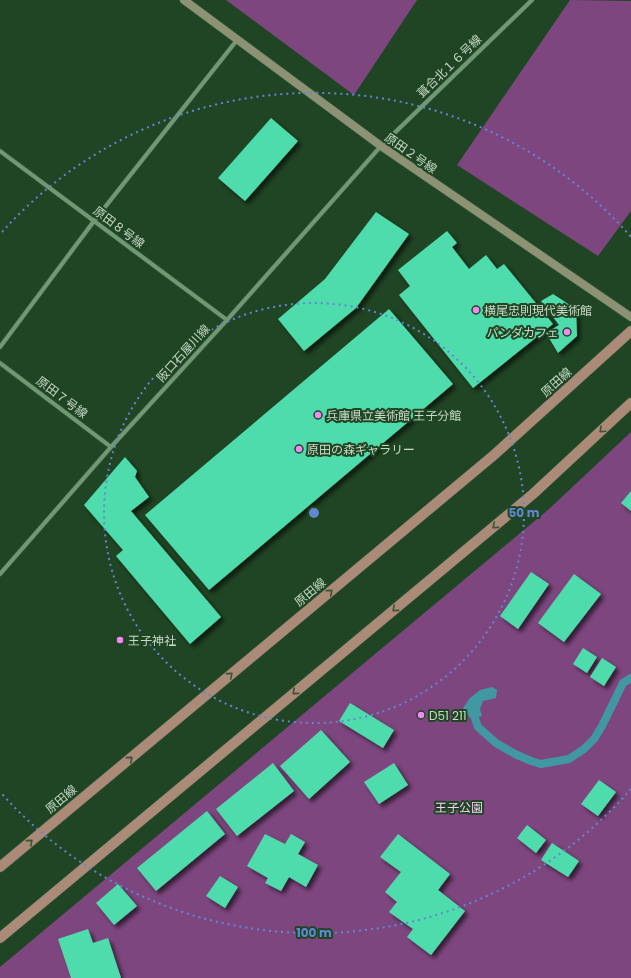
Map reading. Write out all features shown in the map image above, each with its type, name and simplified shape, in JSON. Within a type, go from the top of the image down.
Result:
[{"type":"main road","name":"原田線","points":[[0,867],[494,456],[631,331]]},
{"type":"main road","points":[[0,938],[533,494],[631,403]]},
{"type":"street","name":"原田２号線","points":[[184,0],[381,146],[631,317]]},
{"type":"street","name":"葺合北１６号線","points":[[381,146],[532,0]]},
{"type":"street","points":[[0,347],[94,221],[237,40]]},
{"type":"street","name":"阪口石屋川線","points":[[0,574],[111,447],[381,146]]},
{"type":"street","name":"原田８号線","points":[[0,151],[226,320]]},
{"type":"street","name":"原田７号線","points":[[0,363],[111,447]]},
{"type":"green space","points":[[226,0],[417,0],[354,95]]},
{"type":"green space","points":[[570,0],[631,1],[631,211],[598,256],[457,165]]},
{"type":"green space","name":"王子公園","points":[[631,432],[631,978],[0,978],[0,967],[549,509]]},
{"type":"water","points":[[492,687],[497,690],[496,698],[483,701],[480,709],[482,716],[471,719],[463,708],[470,698],[480,690]]},
{"type":"building","points":[[271,118],[298,141],[245,201],[218,178]]},
{"type":"building","points":[[376,212],[409,234],[356,308],[304,351],[278,319],[325,279]]},
{"type":"building","name":"横尾忠則現代美術館","points":[[447,231],[457,243],[452,247],[469,269],[486,255],[497,269],[504,264],[553,324],[473,388],[399,295],[410,286],[398,270]]},
{"type":"building","points":[[553,294],[576,309],[577,336],[558,353],[546,333],[559,325],[541,301]]},
{"type":"building","name":"原田の森ギャラリー","points":[[389,309],[453,384],[209,590],[145,515]]},
{"type":"building","points":[[125,457],[137,471],[135,477],[149,497],[131,511],[221,617],[190,644],[116,556],[123,550],[84,505]]},
{"type":"building","points":[[631,491],[631,511],[621,503]]},
{"type":"building","points":[[531,572],[549,584],[518,629],[500,616]]},
{"type":"building","points":[[574,574],[601,594],[564,642],[538,623]]},
{"type":"building","points":[[583,648],[597,657],[587,673],[573,664]]},
{"type":"building","points":[[602,658],[616,667],[604,686],[590,677]]},
{"type":"building","points":[[350,703],[394,730],[383,748],[339,721]]},
{"type":"building","points":[[321,730],[350,762],[309,799],[280,766]]},
{"type":"building","points":[[273,763],[294,791],[237,836],[216,809]]},
{"type":"building","points":[[394,763],[408,785],[379,804],[364,782]]},
{"type":"building","points":[[599,780],[616,792],[598,816],[581,804]]},
{"type":"building","points":[[207,811],[225,834],[156,891],[137,868]]},
{"type":"building","points":[[527,825],[546,840],[536,853],[517,838]]},
{"type":"building","points":[[265,834],[285,844],[291,834],[305,842],[298,854],[318,865],[306,887],[289,877],[281,891],[265,883],[268,878],[247,866]]},
{"type":"building","points":[[398,834],[450,874],[438,890],[465,911],[431,955],[407,937],[413,929],[389,912],[397,902],[385,892],[401,872],[380,857]]},
{"type":"building","points":[[552,843],[579,861],[568,877],[541,860]]},
{"type":"building","points":[[220,876],[238,887],[225,908],[206,896]]},
{"type":"building","points":[[118,884],[137,906],[114,925],[96,903]]},
{"type":"building","points":[[88,929],[93,943],[108,938],[121,978],[71,978],[58,939]]},
{"type":"waterway","points":[[475,718],[478,727],[496,743],[531,761],[541,764],[569,759],[584,749],[594,739],[623,683],[631,678]]},
{"type":"place","name":"横尾忠則現代美術館","points":[[476,310]]},
{"type":"place","name":"パンダカフェ","points":[[567,332]]},
{"type":"place","name":"兵庫県立美術館 王子分館","points":[[318,415]]},
{"type":"place","name":"原田の森ギャラリー","points":[[299,449]]},
{"type":"place","name":"王子神社","points":[[120,640]]},
{"type":"place","name":"D51 211","points":[[421,715]]}]
